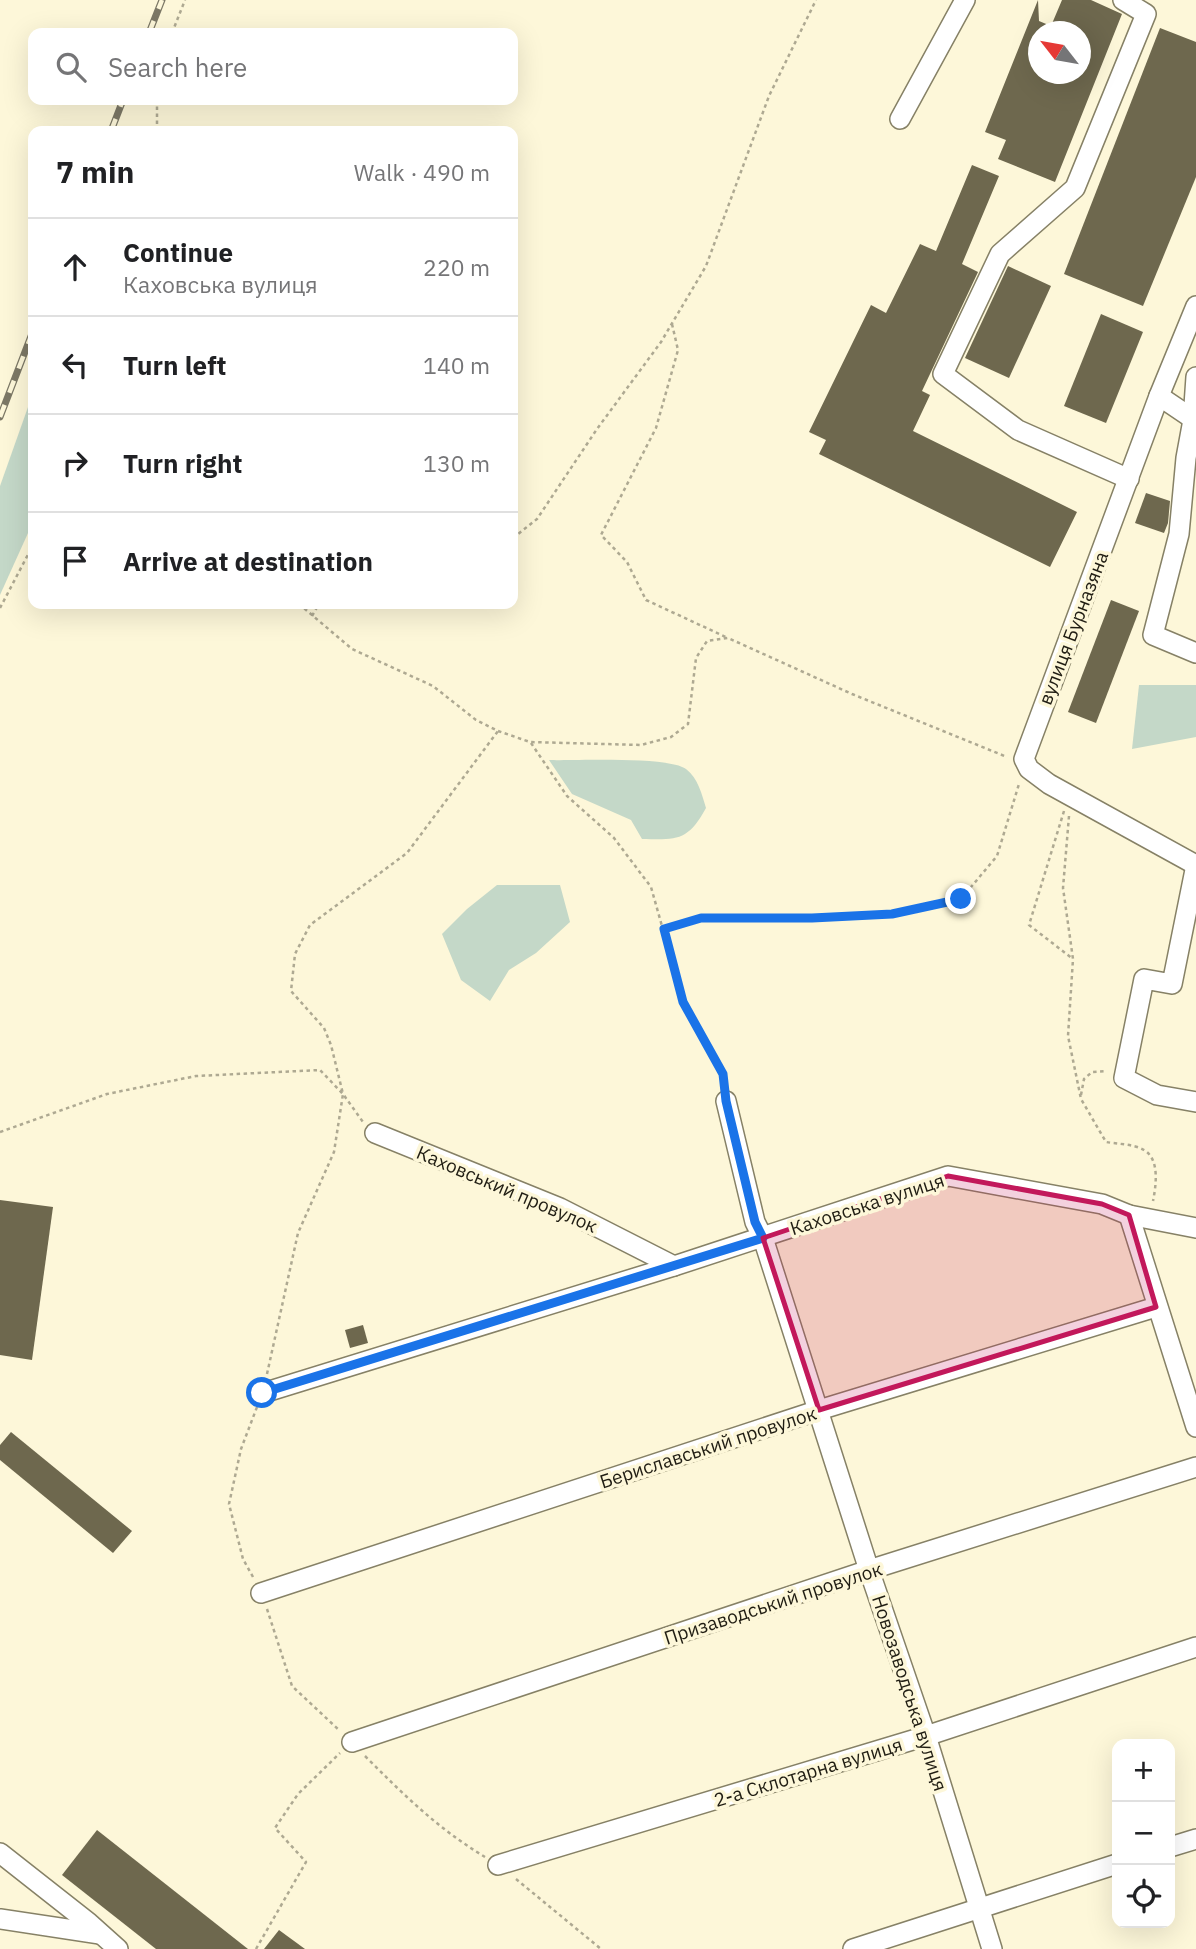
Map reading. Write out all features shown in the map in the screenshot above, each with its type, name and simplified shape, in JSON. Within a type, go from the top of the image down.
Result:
[{"type":"street","points":[[900,119],[965,0]]},
{"type":"street","points":[[1123,0],[1146,14],[1075,188],[1000,254],[943,374],[1018,430],[1129,479]]},
{"type":"street","name":"вулиця Бурназяна","points":[[1025,763],[1026,750],[1159,396],[1196,306]]},
{"type":"street","points":[[1196,377],[1195,421],[1186,458],[1179,534],[1153,635],[1196,653]]},
{"type":"street","points":[[1159,396],[1195,421]]},
{"type":"street","points":[[1025,763],[1036,776],[1196,865],[1172,984],[1144,979],[1124,1078],[1157,1095],[1196,1102]]},
{"type":"street","name":"Новозаводська вулиця","points":[[726,1101],[755,1222],[763,1238],[869,1570],[926,1736],[992,1949]]},
{"type":"street","name":"Каховський провулок","points":[[375,1133],[561,1208],[674,1266]]},
{"type":"street","name":"Каховська вулиця","points":[[262,1393],[763,1238],[948,1176],[1102,1204],[1139,1217],[1196,1228]]},
{"type":"street","points":[[1139,1217],[1156,1307],[1196,1427]]},
{"type":"street","name":"Бериславський провулок","points":[[261,1593],[819,1410],[1156,1307]]},
{"type":"street","name":"Призаводський провулок","points":[[352,1742],[869,1570],[1196,1467]]},
{"type":"street","name":"2-а Склотарна вулиця","points":[[498,1865],[926,1736],[1196,1647]]},
{"type":"street","points":[[1175,1845],[1196,1839]]},
{"type":"street","points":[[0,1853],[118,1949]]},
{"type":"street","points":[[853,1949],[1114,1865]]},
{"type":"street","points":[[0,1919],[101,1934]]},
{"type":"path","points":[[174,28],[185,0]]},
{"type":"path","points":[[518,534],[537,519],[672,324],[706,266],[769,96],[816,0]]},
{"type":"path","points":[[157,105],[157,126]]},
{"type":"path","points":[[664,929],[701,918],[812,918],[892,914],[961,899],[997,856],[1025,763],[904,716],[646,600],[627,562],[601,535],[656,428],[678,350],[672,324]]},
{"type":"path","points":[[0,608],[28,555]]},
{"type":"path","points":[[304,609],[352,649],[433,686],[476,720],[530,742],[641,745],[671,737],[688,724],[696,658],[707,641],[728,638]]},
{"type":"path","points":[[312,616],[316,609]]},
{"type":"path","points":[[498,731],[407,853],[310,925],[295,954],[291,991],[324,1028],[343,1094],[334,1152],[298,1233],[262,1393],[241,1449],[229,1504],[243,1559],[261,1593],[292,1686],[414,1805],[443,1829],[498,1865],[601,1949]]},
{"type":"path","points":[[530,742],[567,796],[614,838],[651,887],[683,1002],[723,1074],[726,1101]]},
{"type":"path","points":[[1069,795],[1063,888],[1073,959],[1068,1036],[1081,1099],[1106,1142],[1142,1148],[1150,1155],[1157,1182],[1139,1217]]},
{"type":"path","points":[[1069,795],[1029,925],[1073,959]]},
{"type":"path","points":[[0,1132],[107,1094],[196,1076],[320,1070],[375,1133]]},
{"type":"path","points":[[1081,1099],[1084,1079],[1093,1072],[1101,1070],[1125,1073]]},
{"type":"path","points":[[256,1949],[306,1862],[275,1828],[298,1794],[352,1742]]},
{"type":"highlighted area","points":[[948,1176],[1102,1204],[1129,1215],[1156,1307],[819,1410],[763,1238]]},
{"type":"green space","points":[[28,407],[28,533],[0,595],[0,486]]},
{"type":"green space","points":[[1139,685],[1196,685],[1196,737],[1132,749]]},
{"type":"green space","points":[[549,760],[621,760],[676,765],[686,769],[694,777],[706,808],[687,833],[673,838],[642,839],[631,820],[572,794]]},
{"type":"green space","points":[[497,885],[560,885],[570,922],[536,953],[509,970],[490,1001],[461,980],[442,934]]},
{"type":"building","points":[[1038,0],[1039,21],[1030,21]]},
{"type":"building","points":[[1062,0],[1091,0],[1122,14],[1055,182],[998,159],[1006,140],[985,132],[1028,25],[1028,84],[1091,84],[1091,21],[1053,21]]},
{"type":"building","points":[[1160,28],[1196,42],[1196,177],[1143,306],[1064,274]]},
{"type":"building","points":[[972,165],[999,176],[962,264],[978,272],[922,391],[930,395],[913,431],[1077,512],[1050,567],[819,454],[826,440],[809,432],[871,305],[886,313],[920,244],[936,251]]},
{"type":"building","points":[[1008,266],[1051,286],[1009,378],[965,358]]},
{"type":"building","points":[[1101,314],[1143,332],[1106,423],[1064,406]]},
{"type":"building","points":[[1146,493],[1170,501],[1164,533],[1135,523]]},
{"type":"building","points":[[1111,600],[1139,611],[1096,723],[1068,712]]},
{"type":"building","points":[[0,1200],[53,1207],[32,1360],[0,1355]]},
{"type":"building","points":[[363,1325],[368,1343],[350,1348],[345,1330]]},
{"type":"building","points":[[11,1432],[132,1531],[113,1553],[0,1460],[0,1445]]},
{"type":"building","points":[[97,1830],[248,1949],[156,1949],[62,1875]]},
{"type":"building","points":[[279,1930],[305,1949],[264,1949]]},
{"type":"railway","points":[[151,28],[162,0]]},
{"type":"railway","points":[[113,126],[121,105]]},
{"type":"railway","points":[[0,417],[28,344]]},
{"type":"route","points":[[262,1393],[763,1238],[755,1222],[726,1101],[723,1074],[683,1002],[664,929],[701,918],[812,918],[892,914],[961,899]]}]
